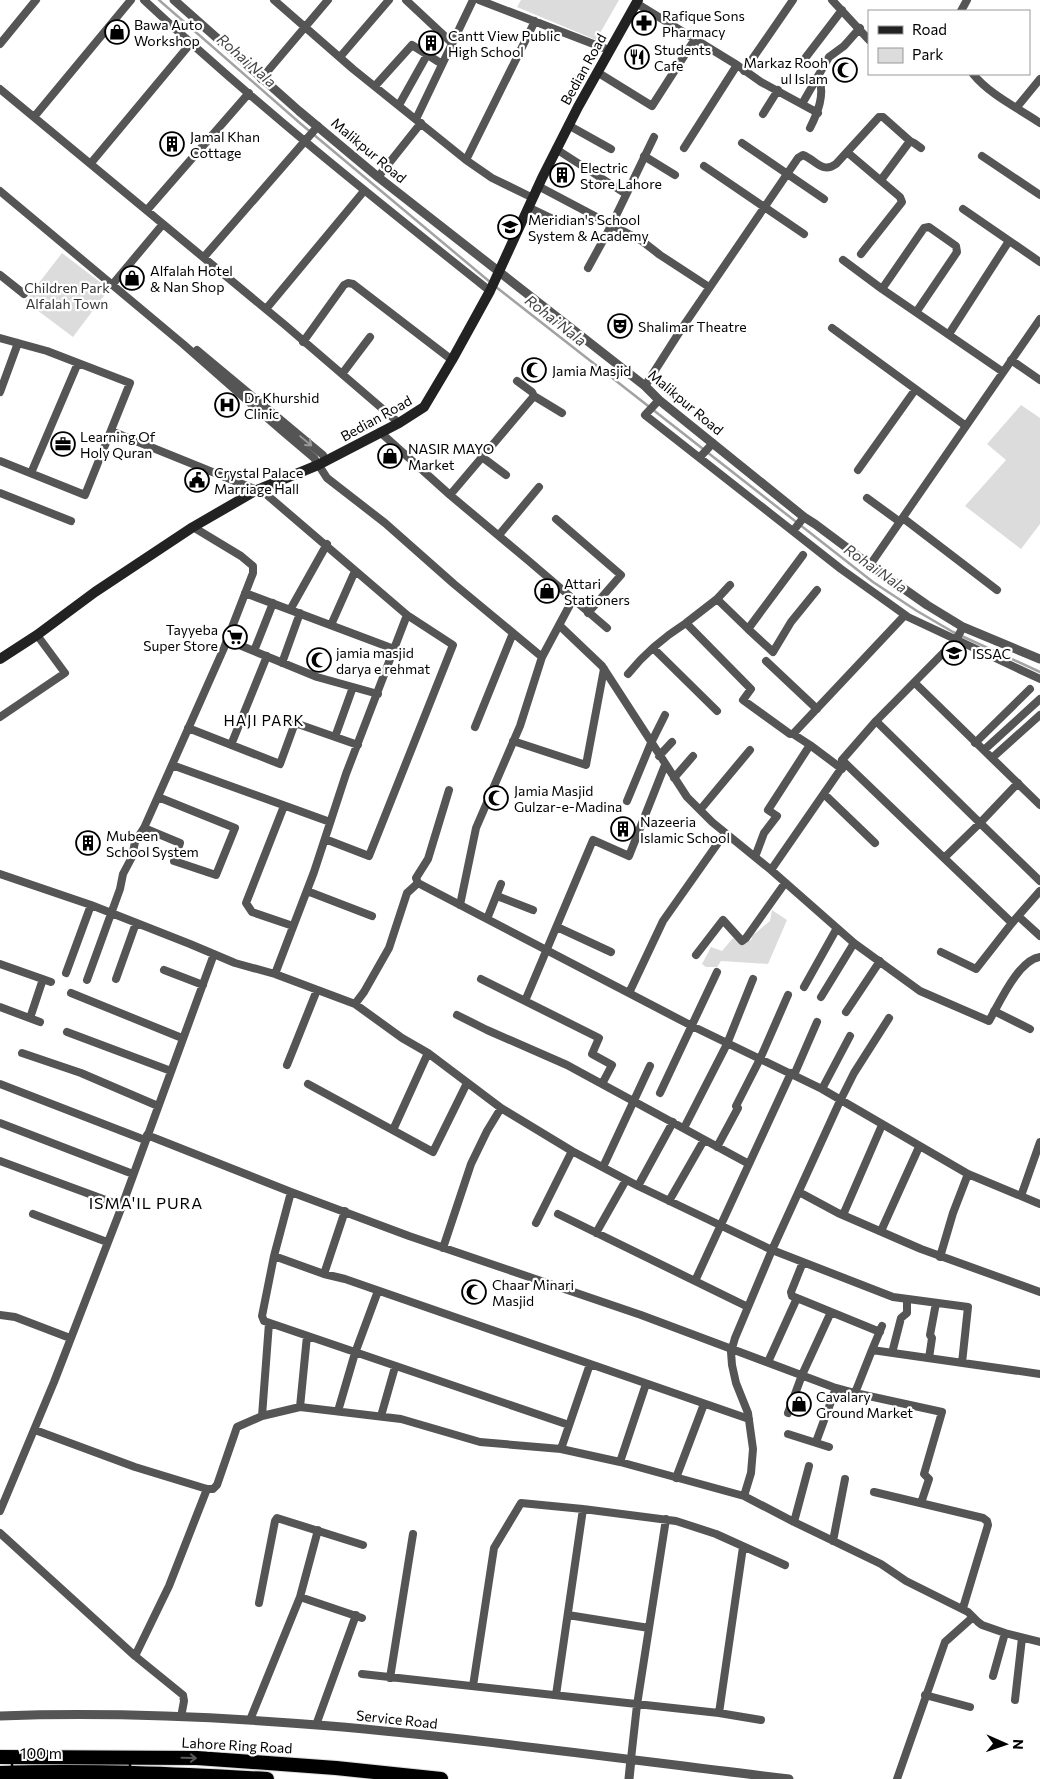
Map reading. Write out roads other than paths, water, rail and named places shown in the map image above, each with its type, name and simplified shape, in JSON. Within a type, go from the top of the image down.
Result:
[{"type":"highway","name":"Lahore Ring Road","points":[[0,1757],[197,1758],[301,1765],[441,1779]]},
{"type":"highway","points":[[0,1773],[126,1773],[267,1779]]},
{"type":"main road","name":"Bedian Road","points":[[0,659],[37,635],[95,592],[193,527],[259,490],[322,463],[399,423],[424,407],[491,289],[568,125],[637,1]]},
{"type":"street","points":[[0,44],[36,0]]},
{"type":"street","points":[[34,117],[131,0]]},
{"type":"street","points":[[144,0],[190,44],[249,93],[312,133],[364,191],[491,289]]},
{"type":"street","name":"Malikpur Road","points":[[174,0],[261,79],[312,133],[378,177],[498,275],[645,386],[658,401],[802,519],[815,524],[962,629],[1040,659]]},
{"type":"street","points":[[274,0],[305,28],[466,160],[531,202],[551,218]]},
{"type":"street","points":[[261,79],[328,0]]},
{"type":"street","points":[[340,57],[389,0]]},
{"type":"street","points":[[406,0],[452,43]]},
{"type":"street","points":[[378,177],[419,121],[442,64],[473,0]]},
{"type":"street","points":[[479,0],[496,3],[534,22],[609,50]]},
{"type":"street","points":[[744,71],[793,0]]},
{"type":"street","points":[[832,0],[868,39]]},
{"type":"street","points":[[637,1],[761,82],[818,113]]},
{"type":"street","points":[[806,57],[842,10]]},
{"type":"street","points":[[466,160],[534,22]]},
{"type":"street","points":[[802,104],[829,57],[844,46],[860,28]]},
{"type":"street","points":[[597,72],[652,106],[695,39]]},
{"type":"street","points":[[91,164],[190,44]]},
{"type":"street","points":[[375,86],[412,45],[442,64]]},
{"type":"street","points":[[399,105],[427,54]]},
{"type":"street","points":[[684,148],[737,65]]},
{"type":"street","points":[[974,75],[980,82],[1040,123]]},
{"type":"street","points":[[810,128],[818,113],[822,95],[819,77]]},
{"type":"street","points":[[1017,107],[1040,79]]},
{"type":"street","points":[[0,89],[204,257],[399,423]]},
{"type":"street","points":[[763,114],[778,90]]},
{"type":"street","points":[[147,210],[249,93]]},
{"type":"street","points":[[645,386],[709,287],[798,158],[803,155],[823,168],[828,169],[836,164],[879,117],[883,117],[910,141],[921,148]]},
{"type":"street","points":[[568,125],[611,149]]},
{"type":"street","points":[[204,257],[312,133]]},
{"type":"street","points":[[588,268],[611,226],[654,136]]},
{"type":"street","points":[[881,180],[910,141]]},
{"type":"street","points":[[742,143],[824,199]]},
{"type":"street","points":[[556,150],[626,194]]},
{"type":"street","points":[[847,152],[900,197],[902,202],[860,254]]},
{"type":"street","points":[[644,156],[675,175]]},
{"type":"street","points":[[982,156],[1040,195]]},
{"type":"street","points":[[704,166],[804,234]]},
{"type":"street","points":[[0,185],[283,427],[314,458],[322,463],[327,478],[385,524],[542,657]]},
{"type":"street","points":[[538,186],[642,241],[674,265],[709,287]]},
{"type":"street","points":[[0,191],[114,283]]},
{"type":"street","points":[[266,309],[364,191]]},
{"type":"street","points":[[964,209],[1040,262]]},
{"type":"street","points":[[114,283],[164,224]]},
{"type":"street","points":[[882,289],[924,228],[932,229],[956,246],[957,252],[917,311]]},
{"type":"street","points":[[949,334],[1010,241]]},
{"type":"street","points":[[843,260],[1003,372]]},
{"type":"street","points":[[0,275],[24,294]]},
{"type":"street","points":[[303,342],[348,283],[353,284],[452,360]]},
{"type":"street","points":[[870,565],[1040,319]]},
{"type":"street","points":[[832,328],[966,426]]},
{"type":"street","points":[[342,374],[370,337]]},
{"type":"street","points":[[0,338],[47,351],[130,383],[84,495],[0,461]]},
{"type":"street","points":[[0,392],[18,343]]},
{"type":"street","points":[[1011,360],[1040,380]]},
{"type":"street","points":[[31,473],[78,363]]},
{"type":"street","points":[[517,381],[532,392],[534,396],[562,413]]},
{"type":"street","points":[[858,470],[915,390]]},
{"type":"street","points":[[450,495],[534,396]]},
{"type":"street","points":[[658,401],[645,415],[701,456],[841,569],[905,615],[1040,679]]},
{"type":"street","points":[[110,431],[259,490],[327,544],[355,572],[407,615],[453,645],[369,856],[325,840]]},
{"type":"street","points":[[380,432],[450,495],[607,628]]},
{"type":"street","points":[[701,456],[711,445]]},
{"type":"street","points":[[482,457],[506,475]]},
{"type":"street","points":[[499,535],[539,487]]},
{"type":"street","points":[[0,492],[72,521]]},
{"type":"street","points":[[867,498],[902,520],[997,590]]},
{"type":"street","points":[[556,519],[621,575],[588,613]]},
{"type":"street","points":[[794,530],[802,519]]},
{"type":"street","points":[[87,980],[120,889],[123,874],[132,857],[135,842],[144,828],[227,640],[253,573],[253,566],[240,556],[193,527]]},
{"type":"street","points":[[290,610],[327,544]]},
{"type":"street","points":[[748,628],[803,555]]},
{"type":"street","points":[[330,625],[355,572]]},
{"type":"street","points":[[628,674],[637,662],[664,638],[717,599],[730,585]]},
{"type":"street","points":[[717,599],[773,652],[791,622],[817,590]]},
{"type":"street","points":[[245,593],[394,649]]},
{"type":"street","points":[[460,905],[476,828],[520,726],[542,657],[573,599]]},
{"type":"street","points":[[254,651],[273,603]]},
{"type":"street","points":[[282,663],[300,613]]},
{"type":"street","points":[[275,974],[407,615]]},
{"type":"street","points":[[794,734],[905,615]]},
{"type":"street","points":[[686,623],[751,689],[743,700],[790,734],[794,734],[844,766],[1012,923]]},
{"type":"street","points":[[559,625],[604,669],[687,797],[725,833],[771,870],[854,943],[920,991],[989,1021],[1001,998],[1027,963],[1040,957]]},
{"type":"street","points":[[844,766],[842,760],[876,721],[956,640],[962,629]]},
{"type":"street","points":[[475,727],[513,633]]},
{"type":"street","points":[[0,717],[65,673],[37,635]]},
{"type":"street","points":[[227,640],[316,677],[378,694]]},
{"type":"street","points":[[653,648],[718,712]]},
{"type":"street","points":[[231,745],[267,656]]},
{"type":"street","points":[[766,661],[817,709]]},
{"type":"street","points":[[513,741],[586,765],[604,669]]},
{"type":"street","points":[[915,683],[1040,805]]},
{"type":"street","points":[[335,737],[353,687]]},
{"type":"street","points":[[975,742],[1030,689]]},
{"type":"street","points":[[984,750],[1040,698]]},
{"type":"street","points":[[627,801],[665,715]]},
{"type":"street","points":[[992,758],[1040,715]]},
{"type":"street","points":[[876,721],[1040,881]]},
{"type":"street","points":[[188,728],[280,764],[295,724],[358,745]]},
{"type":"street","points":[[659,756],[672,742]]},
{"type":"street","points":[[755,857],[764,833],[776,816],[768,810],[810,745]]},
{"type":"street","points":[[700,810],[750,750]]},
{"type":"street","points":[[674,778],[692,756]]},
{"type":"street","points":[[172,765],[330,822]]},
{"type":"street","points":[[524,1001],[548,950],[593,840],[629,856],[665,765]]},
{"type":"street","points":[[771,870],[844,766]]},
{"type":"street","points":[[944,858],[1018,783]]},
{"type":"street","points":[[449,790],[428,859],[416,878],[418,883],[727,1044],[822,1089],[882,1126],[968,1174],[1040,1204]]},
{"type":"street","points":[[824,794],[875,843]]},
{"type":"street","points":[[144,828],[180,843],[174,861],[216,875],[235,828],[158,797]]},
{"type":"street","points":[[284,806],[246,903],[252,912],[293,926]]},
{"type":"street","points":[[629,993],[663,922],[725,833]]},
{"type":"street","points":[[0,874],[91,905],[235,963],[275,974],[355,1004],[402,1038],[428,1053],[502,1108],[572,1151],[638,1186],[772,1250],[893,1297],[968,1307],[962,1363]]},
{"type":"street","points":[[355,1004],[389,948],[407,893],[418,883]]},
{"type":"street","points":[[696,955],[723,920],[742,941],[746,938],[785,883]]},
{"type":"street","points":[[487,919],[501,884]]},
{"type":"street","points":[[307,891],[372,916]]},
{"type":"street","points":[[940,952],[976,969],[1040,891]]},
{"type":"street","points":[[497,896],[533,910]]},
{"type":"street","points":[[66,973],[91,905]]},
{"type":"street","points":[[1018,916],[1040,936]]},
{"type":"street","points":[[116,979],[136,923]]},
{"type":"street","points":[[557,927],[611,952]]},
{"type":"street","points":[[804,987],[837,928]]},
{"type":"street","points":[[821,997],[854,943]]},
{"type":"street","points":[[0,1511],[35,1430],[122,1206],[214,954]]},
{"type":"street","points":[[846,1012],[880,961]]},
{"type":"street","points":[[0,964],[47,980],[30,1018]]},
{"type":"street","points":[[164,970],[203,985]]},
{"type":"street","points":[[660,1093],[717,972]]},
{"type":"street","points":[[481,979],[599,1038],[592,1054],[612,1065],[602,1084]]},
{"type":"street","points":[[684,1128],[727,1044],[753,979]]},
{"type":"street","points":[[288,1065],[317,990]]},
{"type":"street","points":[[71,993],[182,1038]]},
{"type":"street","points":[[717,1147],[738,1108],[736,1106],[760,1059],[788,995]]},
{"type":"street","points":[[0,1007],[40,1022]]},
{"type":"street","points":[[994,1011],[1030,1029]]},
{"type":"street","points":[[457,1015],[567,1064],[750,1164]]},
{"type":"street","points":[[744,1496],[751,1473],[753,1449],[745,1403],[736,1384],[732,1365],[732,1348],[772,1250],[840,1101],[854,1072],[890,1018]]},
{"type":"street","points":[[695,1281],[817,1022]]},
{"type":"street","points":[[67,1032],[171,1072]]},
{"type":"street","points":[[822,1089],[850,1036]]},
{"type":"street","points":[[22,1053],[80,1073],[158,1106]]},
{"type":"street","points":[[393,1130],[428,1053]]},
{"type":"street","points":[[603,1167],[650,1066]]},
{"type":"street","points":[[308,1084],[433,1152],[467,1083]]},
{"type":"street","points":[[0,1084],[443,1248],[732,1348],[836,1388],[942,1412],[924,1474],[929,1479],[921,1502]]},
{"type":"street","points":[[443,1248],[471,1164],[487,1131],[502,1108]]},
{"type":"street","points":[[638,1186],[673,1122]]},
{"type":"street","points":[[0,1123],[133,1174]]},
{"type":"street","points":[[843,1215],[882,1126]]},
{"type":"street","points":[[669,1201],[704,1140]]},
{"type":"street","points":[[1021,1196],[1040,1142]]},
{"type":"street","points":[[881,1231],[919,1147]]},
{"type":"street","points":[[536,1223],[572,1151]]},
{"type":"street","points":[[0,1161],[122,1206]]},
{"type":"street","points":[[940,1257],[953,1213],[968,1174]]},
{"type":"street","points":[[596,1233],[626,1180]]},
{"type":"street","points":[[291,1192],[274,1256],[262,1316],[264,1321],[569,1426]]},
{"type":"street","points":[[799,1192],[843,1215],[940,1257],[1040,1292]]},
{"type":"street","points":[[324,1274],[345,1211]]},
{"type":"street","points":[[33,1214],[107,1242]]},
{"type":"street","points":[[558,1214],[748,1307]]},
{"type":"street","points":[[274,1256],[749,1419]]},
{"type":"street","points":[[803,1262],[790,1294],[831,1312],[881,1329],[855,1393]]},
{"type":"street","points":[[338,1411],[378,1291]]},
{"type":"street","points":[[768,1362],[797,1298]]},
{"type":"street","points":[[892,1353],[901,1318],[907,1312],[907,1299]]},
{"type":"street","points":[[929,1358],[932,1338],[930,1335],[936,1303]]},
{"type":"street","points":[[788,1413],[802,1375],[831,1312]]},
{"type":"street","points":[[0,1315],[15,1317],[70,1338]]},
{"type":"street","points":[[262,1416],[269,1323]]},
{"type":"street","points":[[300,1407],[307,1336]]},
{"type":"street","points":[[872,1350],[1040,1374]]},
{"type":"street","points":[[562,1449],[590,1364]]},
{"type":"street","points":[[381,1416],[395,1366]]},
{"type":"street","points":[[620,1462],[646,1384]]},
{"type":"street","points":[[816,1442],[836,1388]]},
{"type":"street","points":[[676,1478],[704,1404]]},
{"type":"street","points":[[35,1430],[135,1467],[207,1489],[213,1489],[217,1485],[236,1427],[262,1416],[300,1407],[401,1419],[480,1442],[562,1449],[620,1462],[744,1496],[881,1564],[906,1581],[962,1608],[982,1625],[1022,1638],[1040,1640]]},
{"type":"street","points":[[788,1434],[829,1447]]},
{"type":"street","points":[[794,1522],[809,1466]]},
{"type":"street","points":[[833,1541],[846,1479]]},
{"type":"street","points":[[135,1656],[169,1586],[207,1489]]},
{"type":"street","points":[[874,1492],[921,1502],[987,1520],[988,1524],[962,1608]]},
{"type":"street","points":[[473,1686],[494,1548],[521,1502],[666,1519],[716,1534],[785,1565]]},
{"type":"street","points":[[556,1696],[583,1508]]},
{"type":"street","points":[[260,1604],[277,1518],[363,1545]]},
{"type":"street","points":[[629,1779],[637,1705],[666,1519]]},
{"type":"street","points":[[250,1720],[300,1597],[318,1530]]},
{"type":"street","points":[[0,1533],[135,1656],[183,1695],[184,1701],[181,1716]]},
{"type":"street","points":[[390,1678],[413,1534]]},
{"type":"street","points":[[719,1713],[743,1547]]},
{"type":"street","points":[[300,1597],[359,1616],[316,1724]]},
{"type":"street","points":[[568,1615],[649,1628]]},
{"type":"street","points":[[897,1779],[945,1642],[973,1617]]},
{"type":"street","points":[[993,1676],[1005,1633]]},
{"type":"street","points":[[1015,1700],[1022,1638]]},
{"type":"street","points":[[362,1674],[719,1713],[761,1720]]},
{"type":"street","points":[[925,1695],[970,1707]]},
{"type":"street","name":"Service Road","points":[[0,1716],[181,1716],[316,1724],[505,1744],[789,1779]]},
{"type":"waterway","name":"Rohai Nala","points":[[159,0],[301,124],[490,282]]},
{"type":"waterway","name":"Rohai Nala","points":[[496,287],[873,582],[953,632],[1040,672]]},
{"type":"place","name":"Rafique Sons Pharmacy","points":[[644,23]]},
{"type":"place","name":"Bawa Auto Workshop","points":[[117,32]]},
{"type":"place","name":"Cantt View Public High School","points":[[431,43]]},
{"type":"place","name":"Students Cafe","points":[[637,57]]},
{"type":"place","name":"Markaz Rooh ul Islam","points":[[845,70]]},
{"type":"place","name":"Jamal Khan Cottage","points":[[172,144]]},
{"type":"place","name":"Electric Store Lahore","points":[[562,175]]},
{"type":"place","name":"Meridian's School System & Academy","points":[[510,227]]},
{"type":"place","name":"Alfalah Hotel & Nan Shop","points":[[132,278]]},
{"type":"place","name":"Shalimar Theatre","points":[[620,326]]},
{"type":"place","name":"Jamia Masjid","points":[[534,370]]},
{"type":"place","name":"Dr Khurshid Clinic","points":[[227,405]]},
{"type":"place","name":"Learning Of Holy Quran","points":[[63,444]]},
{"type":"place","name":"NASIR MAYO Market","points":[[390,456]]},
{"type":"place","name":"Crystal Palace Marriage Hall","points":[[197,480]]},
{"type":"place","name":"Attari Stationers","points":[[547,591]]},
{"type":"place","name":"Tayyeba Super Store","points":[[235,637]]},
{"type":"place","name":"ISSAC","points":[[954,653]]},
{"type":"place","name":"jamia masjid darya e rehmat","points":[[319,660]]},
{"type":"place","name":"Jamia Masjid Gulzar-e-Madina","points":[[496,798]]},
{"type":"place","name":"Nazeeria Islamic School","points":[[623,829]]},
{"type":"place","name":"Mubeen School System","points":[[88,843]]},
{"type":"place","name":"Chaar Minari Masjid","points":[[474,1292]]},
{"type":"place","name":"Cavalary Ground Market","points":[[799,1404]]},
{"type":"district","name":"HAJI PARK","points":[[264,720]]},
{"type":"district","name":"ISMA'IL PURA","points":[[146,1202]]},
{"type":"park label","name":"Children Park Alfalah Town","points":[[67,296]]}]
